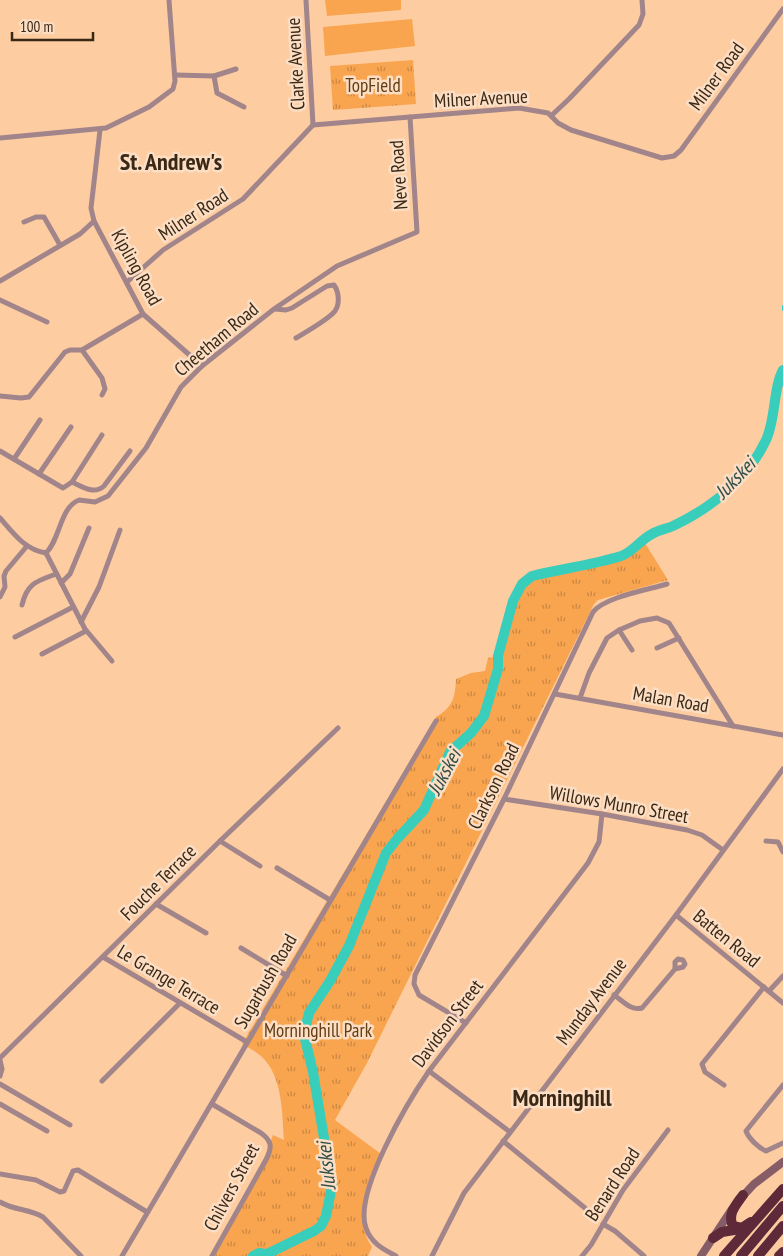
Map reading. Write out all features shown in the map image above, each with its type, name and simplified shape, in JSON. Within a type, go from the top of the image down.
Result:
[{"type":"highway","points":[[713,1238],[722,1232],[742,1228],[751,1222],[783,1189]]},
{"type":"highway","points":[[742,1195],[730,1218],[733,1226],[742,1228]]},
{"type":"highway","points":[[724,1256],[769,1204]]},
{"type":"highway","points":[[741,1256],[783,1206]]},
{"type":"highway","points":[[758,1256],[783,1226]]},
{"type":"highway","points":[[780,1256],[783,1252]]},
{"type":"street","points":[[0,138],[100,130],[135,114],[173,89],[175,74],[169,0]]},
{"type":"street","name":"Clarke Avenue","points":[[306,0],[313,125]]},
{"type":"street","points":[[552,115],[639,24],[643,14],[642,0]]},
{"type":"street","name":"Milner Road","points":[[670,158],[681,150],[783,9]]},
{"type":"street","points":[[175,74],[214,76],[236,70]]},
{"type":"street","points":[[214,76],[217,92],[244,107]]},
{"type":"street","name":"Milner Avenue","points":[[313,125],[512,108],[540,110],[552,115],[558,123],[571,130],[662,158],[670,158]]},
{"type":"street","name":"Neve Road","points":[[410,117],[417,232]]},
{"type":"street","name":"Milner Road","points":[[128,282],[163,250],[243,200],[313,125]]},
{"type":"street","points":[[0,281],[80,234],[94,221],[91,208],[100,130]]},
{"type":"street","points":[[24,222],[36,217],[44,217],[60,245]]},
{"type":"street","name":"Kipling Road","points":[[94,221],[128,282],[143,314],[202,366]]},
{"type":"street","name":"Cheetham Road","points":[[46,554],[54,541],[68,508],[74,502],[82,500],[95,502],[108,496],[146,448],[181,387],[202,366],[274,309],[337,266],[417,232]]},
{"type":"street","points":[[274,309],[286,310],[292,308],[334,285],[338,296],[338,305],[334,312],[296,338]]},
{"type":"street","points":[[0,300],[47,322]]},
{"type":"street","points":[[0,396],[29,397],[65,352],[82,350],[143,314]]},
{"type":"street","points":[[82,350],[102,378],[105,389],[102,395]]},
{"type":"street","points":[[14,459],[40,420]]},
{"type":"street","points":[[39,474],[71,427]]},
{"type":"street","points":[[0,451],[61,488],[72,482],[102,435]]},
{"type":"street","points":[[72,482],[90,490],[99,490],[130,451]]},
{"type":"street","points":[[0,518],[28,546],[46,554],[86,631],[112,661]]},
{"type":"street","points":[[61,583],[70,574],[88,528]]},
{"type":"street","points":[[81,622],[99,587],[120,530]]},
{"type":"street","points":[[0,597],[5,587],[4,576],[6,571],[28,546]]},
{"type":"street","points":[[22,605],[26,592],[32,585],[56,574]]},
{"type":"street","name":"Clarkson Road","points":[[466,1023],[419,995],[414,980],[504,799],[590,618],[598,606],[609,600],[666,584]]},
{"type":"street","points":[[15,637],[73,607]]},
{"type":"street","points":[[580,698],[589,673],[607,638],[619,630],[640,621],[657,618],[669,623],[733,726]]},
{"type":"street","points":[[619,630],[632,650]]},
{"type":"street","points":[[42,654],[86,631]]},
{"type":"street","points":[[657,648],[679,638]]},
{"type":"street","name":"Malan Road","points":[[554,694],[783,735]]},
{"type":"street","name":"Sugarbush Road","points":[[122,1256],[436,721]]},
{"type":"street","name":"Fouche Terrace","points":[[0,1059],[220,841],[338,728]]},
{"type":"street","name":"Munday Avenue","points":[[432,1256],[464,1193],[676,915],[783,769]]},
{"type":"street","name":"Willows Munro Street","points":[[504,799],[602,814],[692,832],[702,836],[723,850]]},
{"type":"street","name":"Davidson Street","points":[[396,1256],[378,1246],[371,1238],[364,1224],[365,1203],[386,1146],[429,1070],[588,863],[599,842],[602,814]]},
{"type":"street","points":[[220,841],[260,866]]},
{"type":"street","points":[[766,841],[778,842],[783,852]]},
{"type":"street","points":[[277,868],[330,900]]},
{"type":"street","points":[[156,904],[206,933]]},
{"type":"street","name":"Batten Road","points":[[676,915],[783,1003]]},
{"type":"street","points":[[240,948],[287,976]]},
{"type":"street","name":"Le Grange Terrace","points":[[103,957],[247,1042]]},
{"type":"street","points":[[614,995],[632,1008],[642,1008],[675,969]]},
{"type":"street","points":[[769,992],[783,976]]},
{"type":"street","points":[[724,1085],[706,1072],[702,1064],[764,987]]},
{"type":"street","points":[[102,1081],[180,1003]]},
{"type":"street","points":[[0,1059],[2,1069],[0,1076]]},
{"type":"street","points":[[429,1070],[510,1132]]},
{"type":"street","points":[[0,1084],[70,1125]]},
{"type":"street","points":[[783,1085],[746,1131],[748,1136],[766,1151],[783,1143]]},
{"type":"street","points":[[0,1104],[47,1131]]},
{"type":"street","name":"Chilvers Street","points":[[212,1104],[262,1133],[269,1139],[271,1146],[267,1158],[212,1256]]},
{"type":"street","name":"Benard Road","points":[[582,1256],[591,1245],[623,1190],[668,1130]]},
{"type":"street","points":[[503,1141],[585,1208]]},
{"type":"street","points":[[701,1256],[724,1218],[742,1195],[783,1162]]},
{"type":"street","points":[[0,1174],[36,1180],[60,1192],[64,1191],[73,1171],[78,1170],[147,1212]]},
{"type":"street","points":[[0,1202],[8,1206],[37,1213],[81,1256]]},
{"type":"street","points":[[602,1225],[613,1234],[619,1235],[644,1256]]},
{"type":"street","points":[[706,1256],[713,1238]]},
{"type":"green space","points":[[325,0],[401,0],[401,10],[327,16]]},
{"type":"green space","points":[[412,19],[415,46],[325,56],[323,27]]},
{"type":"green space","name":"TopField","points":[[413,60],[416,104],[333,110],[330,66]]},
{"type":"green space","name":"Morninghill Park","points":[[643,540],[668,580],[598,600],[594,604],[367,1063],[335,1120],[381,1154],[368,1189],[363,1213],[366,1236],[372,1247],[368,1256],[211,1256],[264,1158],[273,1135],[284,1140],[282,1108],[278,1085],[274,1075],[262,1057],[242,1044],[436,717],[450,706],[454,697],[456,679],[471,673],[485,671],[488,658],[498,656],[513,601],[522,584],[532,576],[622,555]]},
{"type":"waterway","name":"Jukskei","points":[[253,1256],[259,1253],[269,1253],[314,1231],[321,1226],[326,1216],[332,1186],[313,1072],[305,1039],[305,1029],[309,1013],[330,981],[349,946],[386,853],[424,810],[450,752],[471,733],[484,716],[498,669],[498,656],[513,601],[522,584],[532,576],[621,556],[657,531],[687,519],[727,491],[749,467],[766,440],[783,370]]},
{"type":"district","name":"St. Andrew's","points":[[171,162]]},
{"type":"district","name":"Morninghill","points":[[562,1098]]}]
